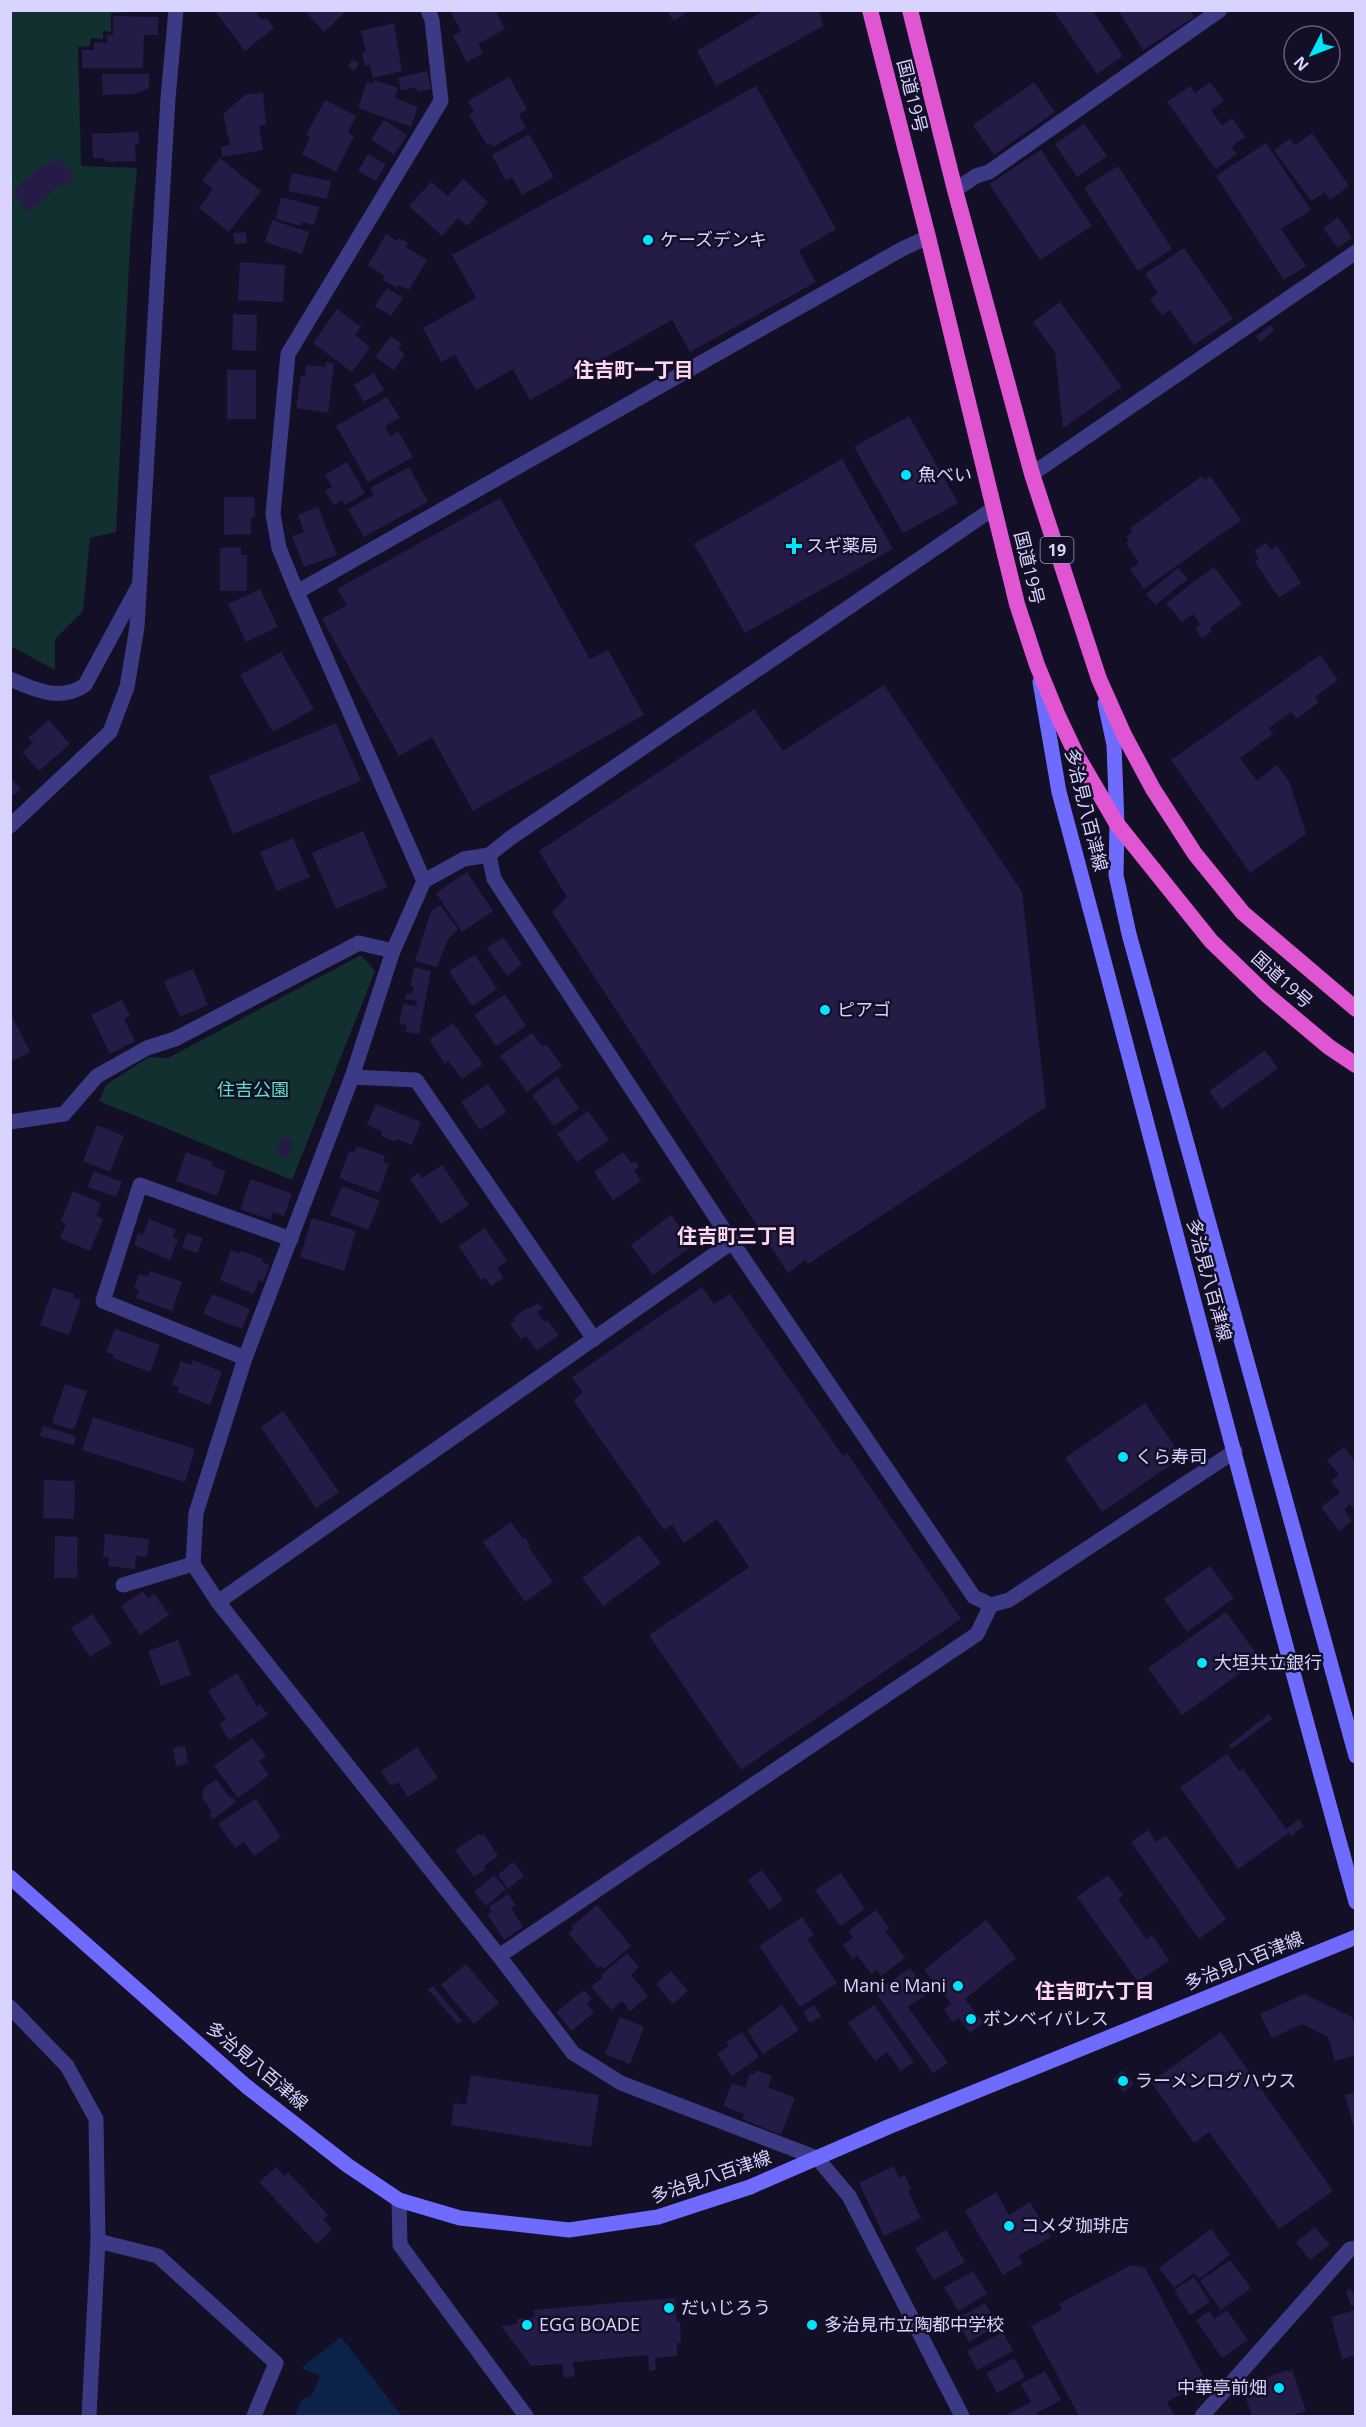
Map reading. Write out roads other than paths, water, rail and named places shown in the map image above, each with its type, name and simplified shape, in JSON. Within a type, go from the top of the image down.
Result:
[{"type":"highway","name":"国道19号","points":[[870,10],[1017,604],[1037,665],[1076,754],[1117,824],[1211,941],[1267,995],[1329,1047],[1356,1065]]},
{"type":"highway","name":"国道19号","points":[[910,10],[955,190],[1032,474],[1099,679],[1124,735],[1153,789],[1195,854],[1243,913],[1356,1009]]},
{"type":"main road","name":"多治見八百津線","points":[[1037,665],[1059,792],[1275,1613],[1356,1902]]},
{"type":"main road","name":"多治見八百津線","points":[[1099,679],[1114,745],[1116,875],[1129,934],[1356,1756]]},
{"type":"main road","name":"多治見八百津線","points":[[10,1877],[246,2086],[347,2165],[399,2200],[460,2218],[569,2230],[658,2217],[750,2187],[888,2127],[1356,1937]]},
{"type":"street","points":[[10,826],[110,732],[127,687],[136,627],[168,98],[176,10]]},
{"type":"street","points":[[424,882],[297,592],[279,548],[273,514],[288,354],[441,101],[429,10]]},
{"type":"street","points":[[955,190],[976,176],[989,172],[1220,10]]},
{"type":"street","points":[[297,592],[902,249],[928,237]]},
{"type":"street","points":[[1032,474],[1356,252]]},
{"type":"street","points":[[962,2416],[849,2196],[817,2158],[621,2083],[573,2053],[499,1956],[218,1602],[193,1564],[196,1513],[245,1358],[352,1077],[393,951],[424,882],[464,859],[489,855],[994,508]]},
{"type":"street","points":[[10,679],[39,692],[75,692],[85,685],[138,587]]},
{"type":"street","points":[[489,855],[494,879],[732,1242],[974,1597],[991,1605],[1009,1599],[1234,1451]]},
{"type":"street","points":[[10,1122],[64,1114],[97,1076],[147,1048],[175,1039],[359,943],[393,951]]},
{"type":"street","points":[[352,1077],[416,1080],[594,1339]]},
{"type":"street","points":[[245,1358],[104,1300],[140,1185],[291,1239]]},
{"type":"street","points":[[218,1602],[732,1242]]},
{"type":"street","points":[[123,1585],[193,1564]]},
{"type":"street","points":[[499,1956],[977,1634],[991,1605]]},
{"type":"street","points":[[10,2007],[67,2066],[96,2119],[98,2241],[89,2416]]},
{"type":"street","points":[[399,2200],[400,2245],[526,2416]]},
{"type":"street","points":[[98,2241],[158,2256],[276,2363],[254,2416]]},
{"type":"street","points":[[1202,2416],[1350,2249],[1356,2248]]},
{"type":"street","points":[[1216,2400],[1221,2416]]},
{"type":"water","points":[[341,2337],[402,2416],[295,2416],[301,2400],[312,2395],[320,2376],[301,2368]]},
{"type":"place","name":"ケーズデンキ","points":[[648,240]]},
{"type":"place","name":"魚べい","points":[[906,475]]},
{"type":"place","name":"スギ薬局","points":[[794,546]]},
{"type":"place","name":"ピアゴ","points":[[825,1010]]},
{"type":"place","name":"くら寿司","points":[[1123,1457]]},
{"type":"place","name":"大垣共立銀行","points":[[1202,1663]]},
{"type":"place","name":"Mani e Mani","points":[[958,1986]]},
{"type":"place","name":"ボンベイパレス","points":[[971,2019]]},
{"type":"place","name":"ラーメンログハウス","points":[[1123,2081]]},
{"type":"place","name":"コメダ珈琲店","points":[[1009,2226]]},
{"type":"place","name":"だいじろう","points":[[669,2308]]},
{"type":"place","name":"EGG BOADE","points":[[527,2325]]},
{"type":"place","name":"多治見市立陶都中学校","points":[[812,2325]]},
{"type":"place","name":"中華亭前畑","points":[[1279,2388]]},
{"type":"district","name":"住吉町一丁目","points":[[634,370]]},
{"type":"district","name":"住吉町三丁目","points":[[737,1236]]},
{"type":"district","name":"住吉町六丁目","points":[[1095,1991]]},
{"type":"park label","name":"住吉公園","points":[[253,1090]]}]
